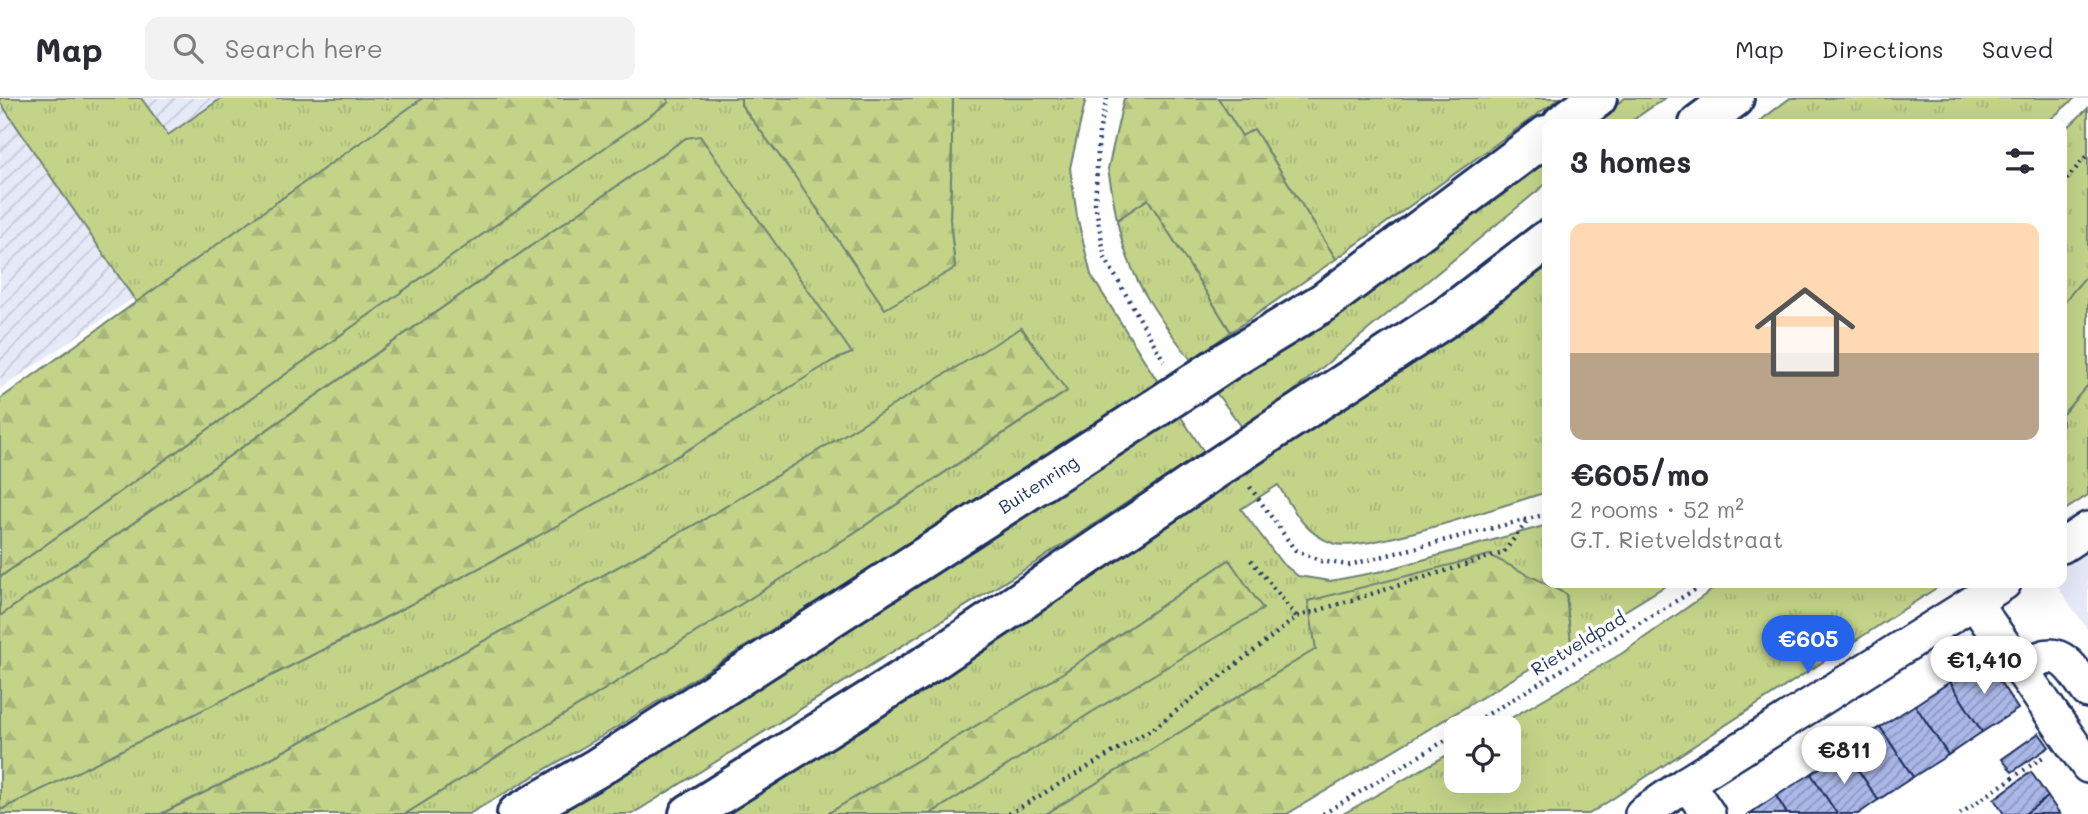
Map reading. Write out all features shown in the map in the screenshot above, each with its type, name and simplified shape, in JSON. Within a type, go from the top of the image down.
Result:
[{"type":"highway","points":[[1569,119],[1597,98]]},
{"type":"highway","points":[[1706,119],[1734,98]]},
{"type":"highway","name":"Buitenring","points":[[517,814],[597,768],[1227,361],[1324,302],[1542,139]]},
{"type":"highway","points":[[689,814],[934,660],[1278,427],[1445,318],[1542,244]]},
{"type":"street","points":[[2067,543],[2088,529]]},
{"type":"street","points":[[1642,814],[1686,783],[1996,588]]},
{"type":"street","points":[[1975,602],[2088,766]]},
{"type":"street","points":[[2022,672],[2040,658],[2056,656],[2067,662],[2088,691]]},
{"type":"street","points":[[1686,783],[1708,814]]},
{"type":"path","points":[[2067,179],[2088,154]]},
{"type":"path","points":[[1009,814],[1157,726],[1297,617],[1503,553],[1530,518]]},
{"type":"path","points":[[1251,560],[1297,617]]},
{"type":"path","name":"Rietveldpad","points":[[1485,716],[1698,588]]},
{"type":"path","points":[[1960,814],[2069,739]]},
{"type":"path","points":[[1323,814],[1444,741]]},
{"type":"shaded area","points":[[0,98],[425,98],[0,389]]},
{"type":"shaded area","points":[[2088,507],[2088,630],[2059,588],[2067,588],[2067,520]]},
{"type":"green space","points":[[0,98],[141,98],[168,135],[222,98],[423,98],[137,303],[0,102]]},
{"type":"green space","points":[[423,98],[666,98],[669,102],[0,577],[0,399]]},
{"type":"green space","points":[[666,98],[741,98],[741,105],[794,175],[955,267],[950,220],[953,98],[1086,98],[1070,168],[1077,216],[1091,275],[1158,382],[609,732],[469,814],[405,814],[837,544],[1066,392],[1022,328],[705,519],[248,771],[161,814],[0,814],[0,810],[345,639],[520,546],[832,361],[851,353],[783,257],[686,138],[0,616],[0,577],[668,102]]},
{"type":"green space","points":[[741,98],[953,98],[950,220],[955,268],[885,309],[794,175],[741,105]]},
{"type":"green space","points":[[1124,98],[1218,98],[1242,136],[1254,129],[1336,259],[1231,332],[1148,199],[1117,220],[1108,169]]},
{"type":"green space","points":[[1218,98],[1560,98],[1336,259],[1254,129],[1242,136]]},
{"type":"green space","points":[[1625,98],[1665,98],[1634,119],[1597,119]]},
{"type":"green space","points":[[1790,98],[2075,98],[2051,119],[1763,119]]},
{"type":"green space","points":[[2088,108],[2088,495],[2067,509],[2067,128]]},
{"type":"green space","points":[[700,136],[852,353],[832,361],[598,503],[518,547],[390,615],[0,810],[0,616],[686,138]]},
{"type":"green space","points":[[1542,158],[1542,187],[1279,403],[1242,427],[1214,390]]},
{"type":"green space","points":[[1148,199],[1231,332],[1191,360],[1145,294],[1122,240],[1117,220]]},
{"type":"green space","points":[[1542,264],[1542,494],[1403,535],[1348,545],[1332,543],[1314,533],[1300,519],[1278,485],[1241,509],[1281,562],[1298,576],[1330,581],[1383,571],[1542,526],[1542,588],[1662,588],[1571,644],[1566,594],[1308,601],[1317,649],[1046,814],[930,814],[1262,609],[1229,560],[1048,683],[827,814],[713,814]]},
{"type":"green space","points":[[2088,274],[2088,385],[2067,409],[2067,298]]},
{"type":"green space","points":[[1021,328],[1067,391],[837,544],[405,814],[161,814],[248,771],[705,519]]},
{"type":"green space","points":[[1179,414],[1204,452],[1038,561],[632,814],[546,814]]},
{"type":"green space","points":[[1489,555],[1542,582],[1542,588],[1554,588],[1566,594],[1571,644],[1451,716],[1444,716],[1444,720],[1287,814],[1046,814],[1316,649],[1308,601]]},
{"type":"green space","points":[[1229,560],[1263,609],[930,814],[827,814],[1048,683]]},
{"type":"green space","points":[[1715,588],[1936,588],[1589,814],[1343,814],[1444,757],[1444,793],[1521,793],[1521,716],[1515,716],[1621,654]]},
{"type":"building","points":[[1985,659],[2018,709],[1982,732],[1950,682]]},
{"type":"building","points":[[1950,682],[1982,732],[1948,755],[1915,705]]},
{"type":"building","points":[[1915,705],[1948,755],[1913,777],[1880,727]]},
{"type":"building","points":[[1880,727],[1913,777],[1878,800],[1845,750]]},
{"type":"building","points":[[2039,733],[2049,747],[2012,772],[2002,759]]},
{"type":"building","points":[[1845,750],[1878,800],[1858,814],[1837,814],[1811,774]]},
{"type":"building","points":[[2031,772],[2048,797],[2025,814],[2004,814],[1994,799]]},
{"type":"building","points":[[1811,774],[1837,814],[1787,814],[1776,796]]},
{"type":"building","points":[[1776,796],[1787,814],[1749,814]]},
{"type":"building","points":[[2048,797],[2060,814],[2025,814]]}]
